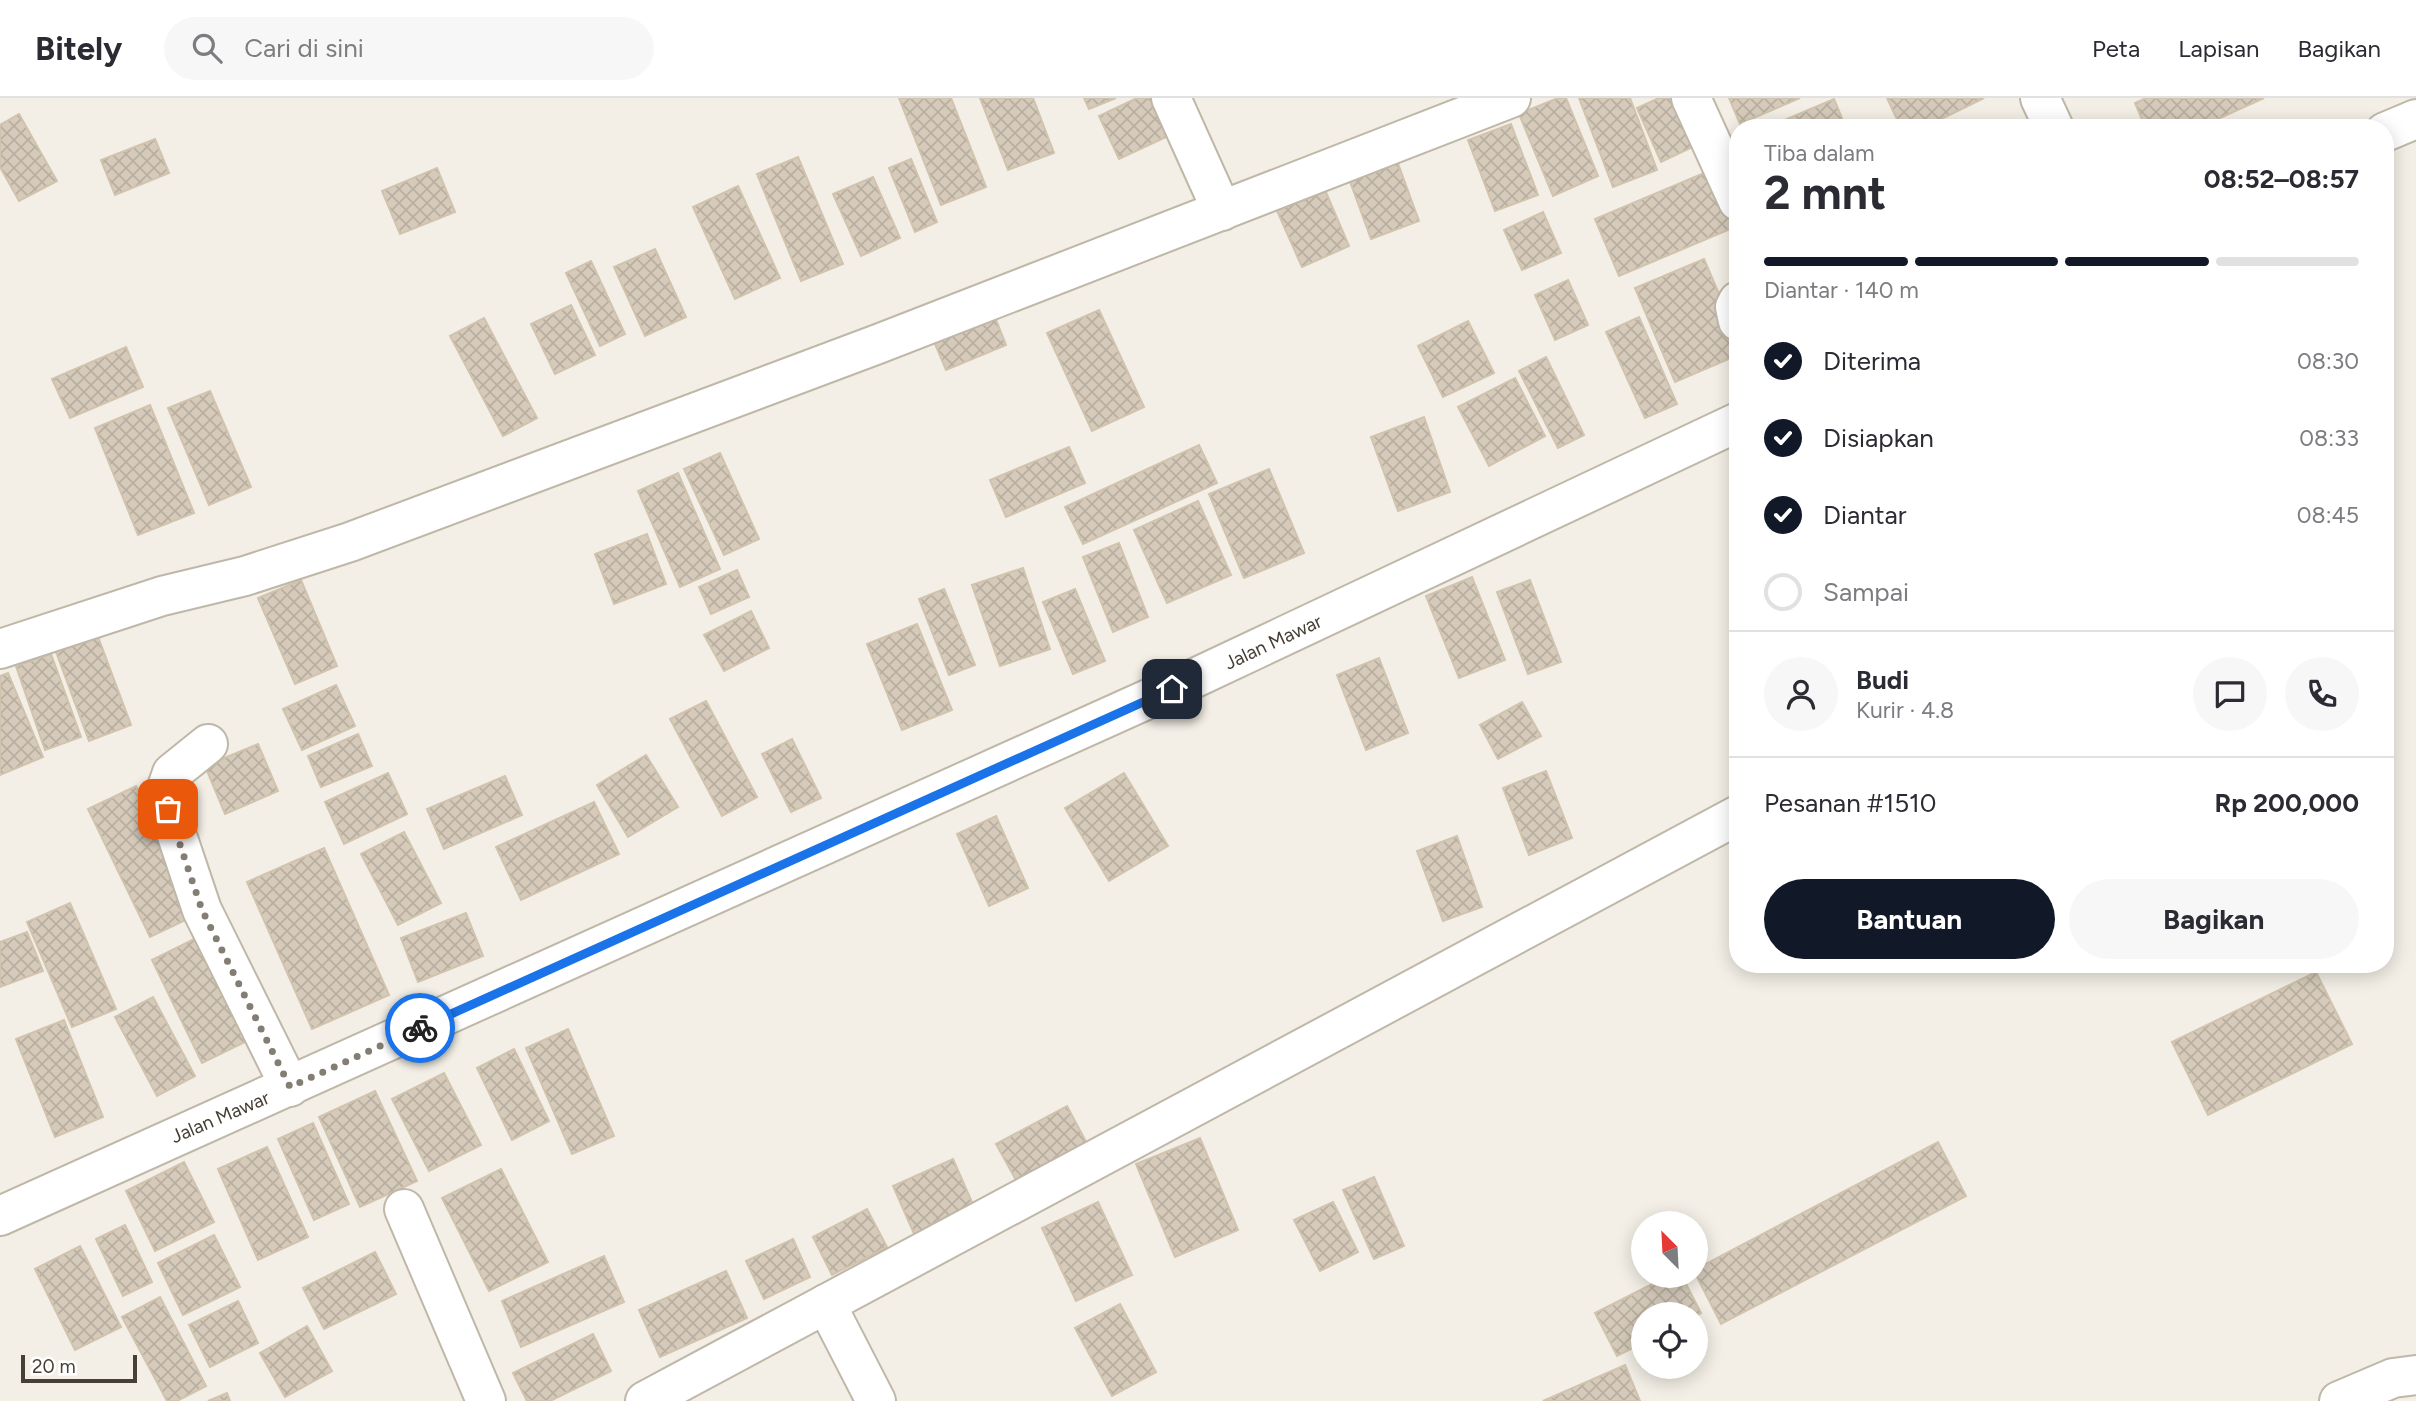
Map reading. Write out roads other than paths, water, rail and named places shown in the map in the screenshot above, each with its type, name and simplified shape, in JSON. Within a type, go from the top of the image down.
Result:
[{"type":"street","points":[[1171,98],[1222,211]]},
{"type":"street","points":[[0,649],[162,596],[245,576],[350,542],[878,344],[1511,98]]},
{"type":"street","points":[[1691,98],[1729,181]]},
{"type":"street","points":[[2040,98],[2050,119]]},
{"type":"street","points":[[2394,128],[2416,119]]},
{"type":"street","name":"Jalan Mawar","points":[[0,1216],[1197,677],[1729,426]]},
{"type":"street","points":[[208,744],[172,773],[166,790],[168,809],[202,910],[290,1087]]},
{"type":"street","points":[[645,1401],[1729,820]]},
{"type":"street","points":[[404,1209],[486,1401]]},
{"type":"street","points":[[826,1304],[876,1401]]},
{"type":"street","points":[[2339,1401],[2405,1376]]}]
